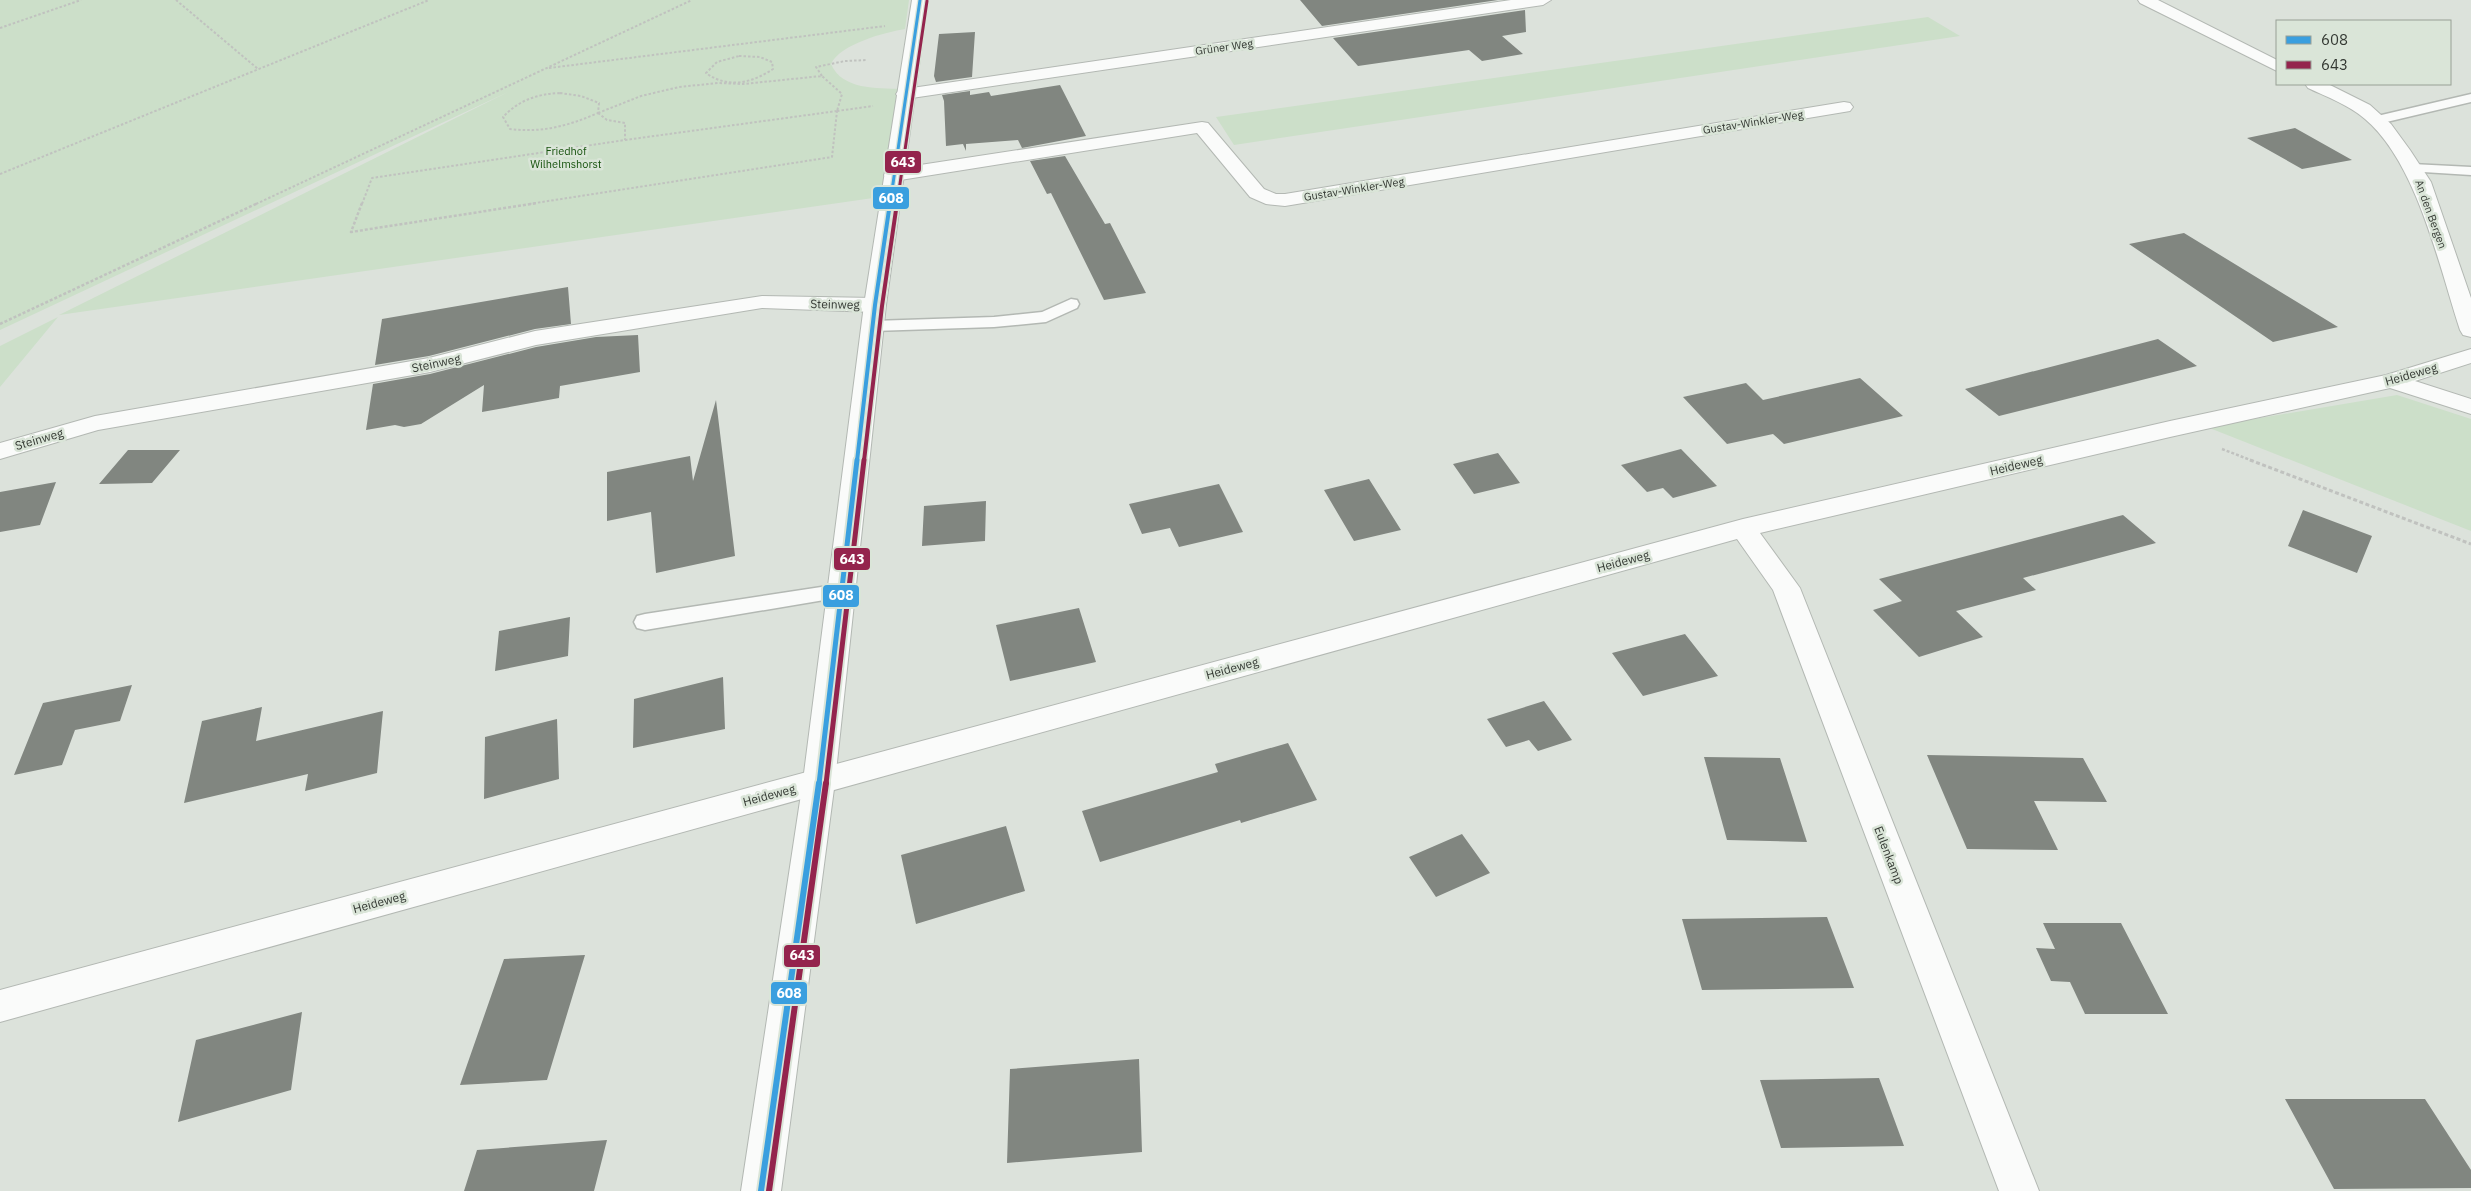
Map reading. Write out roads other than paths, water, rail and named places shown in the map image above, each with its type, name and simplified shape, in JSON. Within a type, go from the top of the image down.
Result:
[{"type":"street","name":"Grüner Weg","points":[[904,98],[1543,0]]},
{"type":"street","points":[[2146,0],[2276,65]]},
{"type":"street","points":[[761,1191],[819,781],[874,316],[918,11]]},
{"type":"street","name":"An den Bergen","points":[[2316,85],[2360,107],[2378,120],[2421,182],[2471,330]]},
{"type":"street","name":"Gustav-Winkler-Weg","points":[[894,175],[1202,127],[1257,194],[1273,200],[1286,200],[1844,107]]},
{"type":"street","name":"Steinweg","points":[[0,450],[95,423],[430,365],[535,338],[762,302],[874,316]]},
{"type":"street","name":"Heideweg","points":[[0,1006],[1743,528],[2170,429],[2391,381],[2471,356]]},
{"type":"street","points":[[2391,381],[2471,407]]},
{"type":"street","name":"Eulenkamp","points":[[1743,528],[1786,588],[2019,1191]]},
{"type":"lane","points":[[2378,120],[2471,98]]},
{"type":"lane","points":[[2412,168],[2471,171]]},
{"type":"lane","points":[[874,316],[994,322],[1046,317],[1071,304]]},
{"type":"lane","points":[[645,622],[841,592]]},
{"type":"park label","name":"Friedhof Wilhelmshorst","points":[[566,157]]}]
